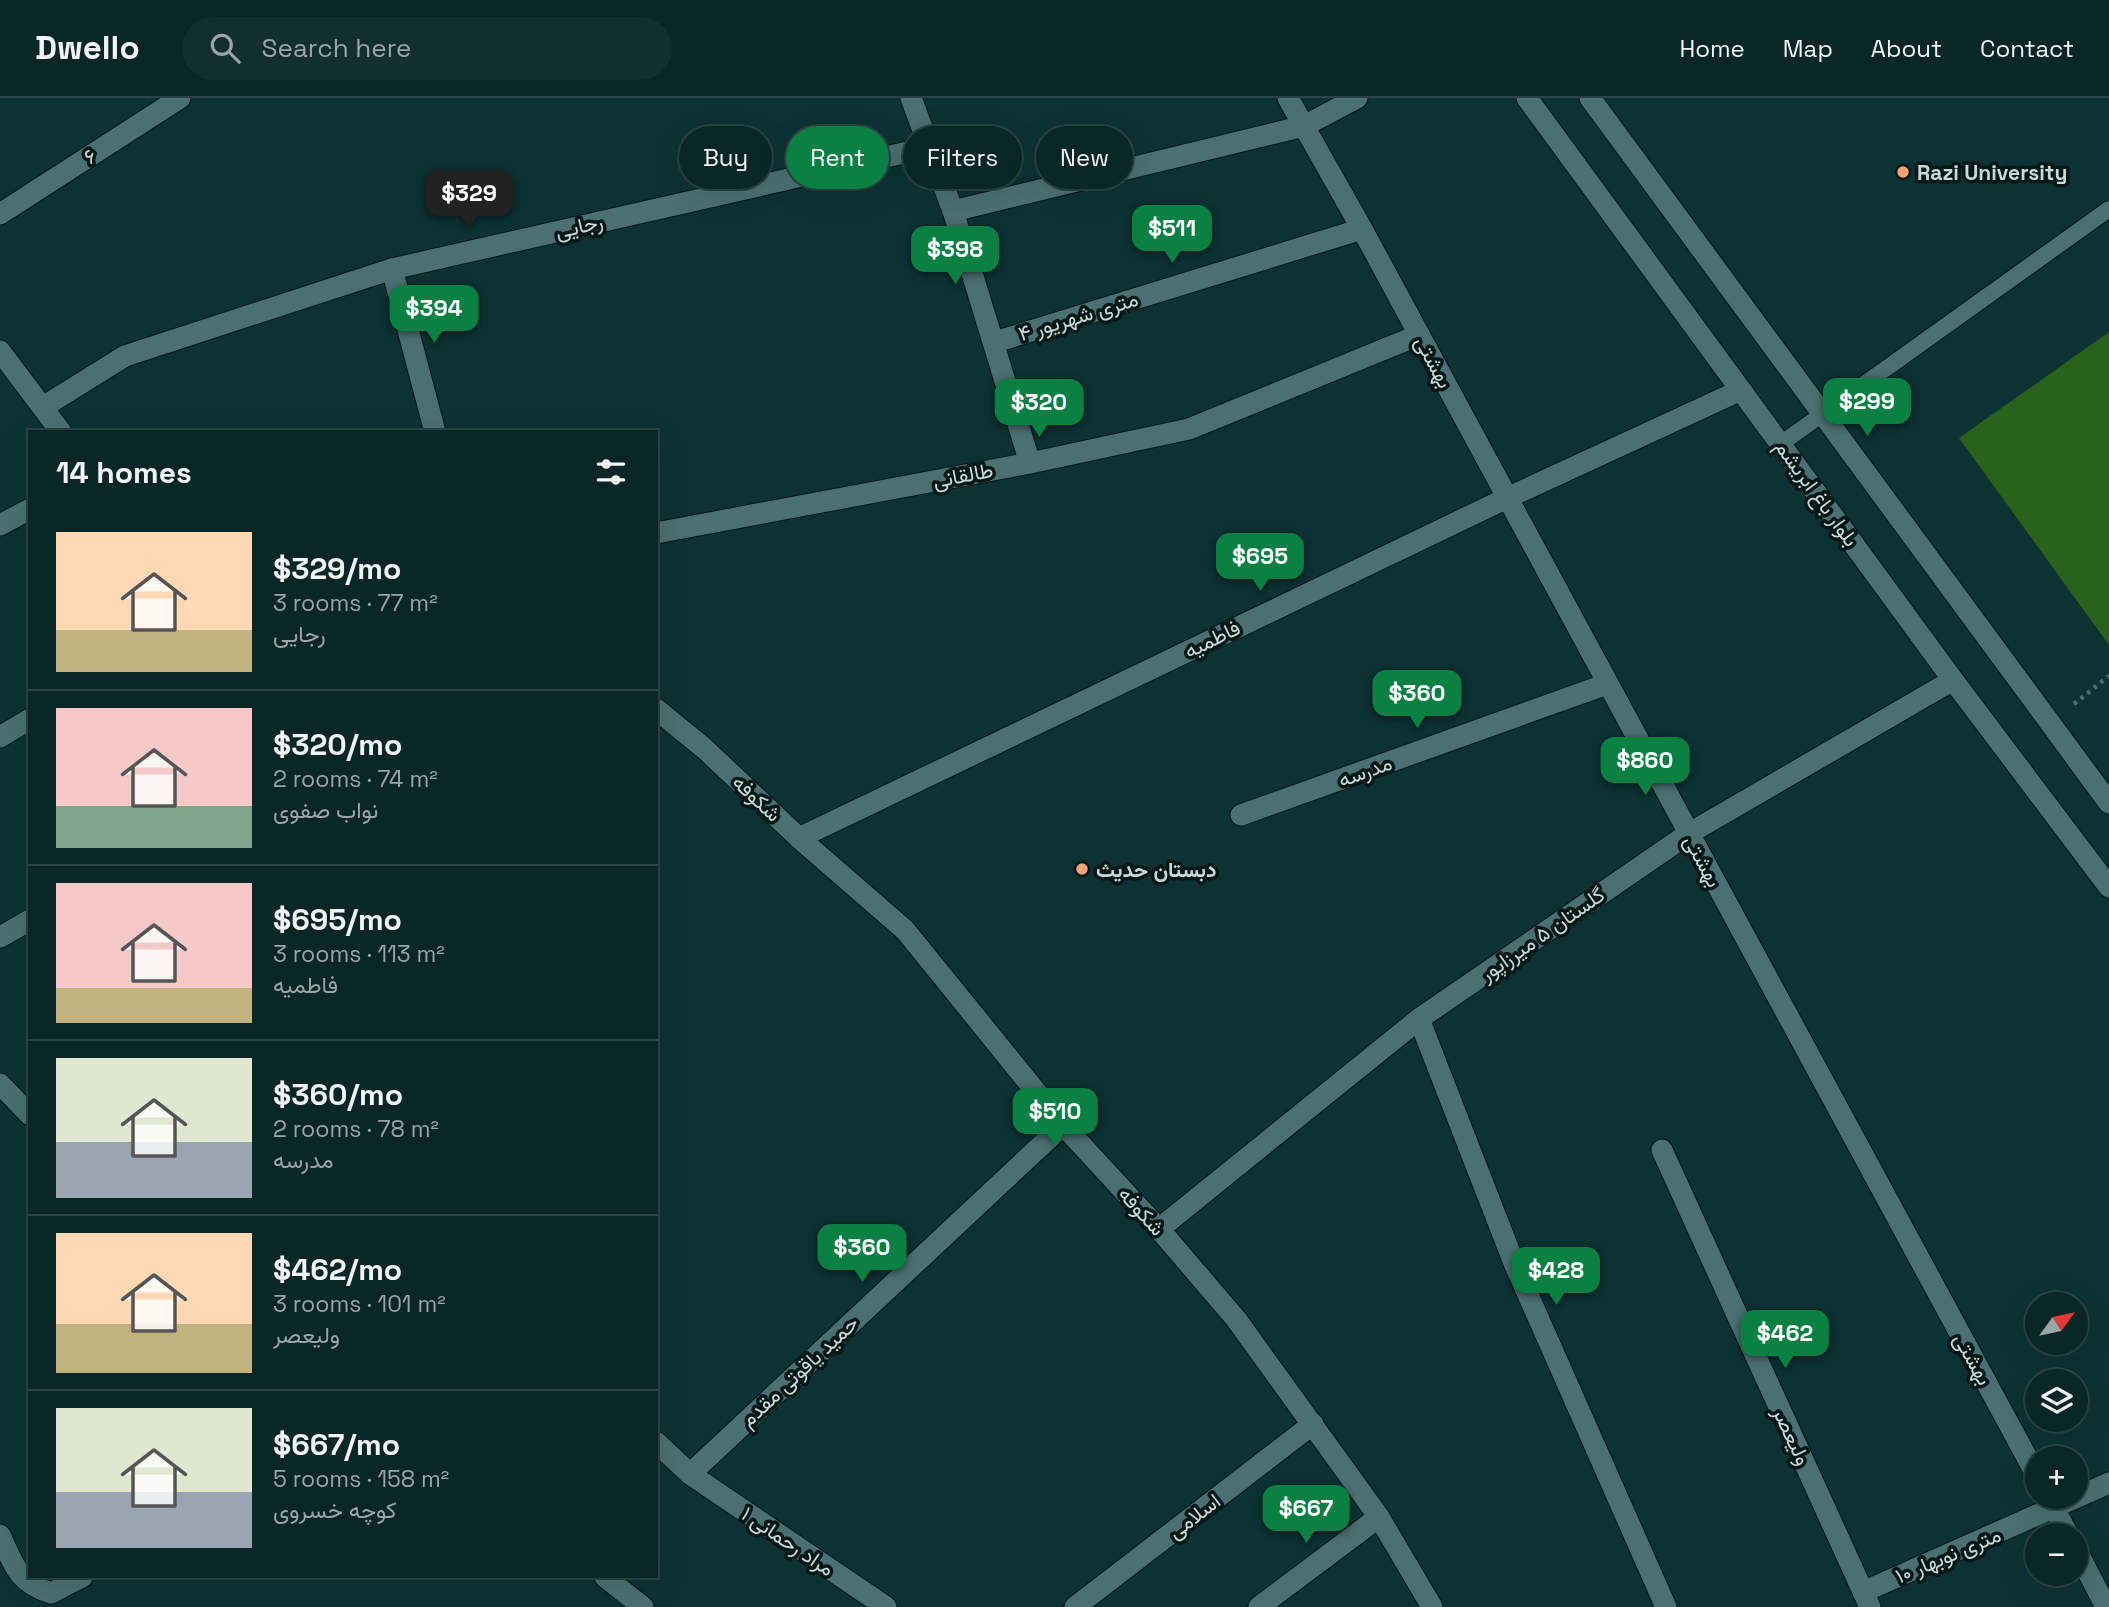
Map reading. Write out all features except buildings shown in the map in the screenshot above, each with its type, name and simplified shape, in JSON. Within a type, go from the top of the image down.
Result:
[{"type":"street","name":"۶","points":[[0,214],[180,98]]},
{"type":"street","points":[[911,98],[922,126]]},
{"type":"street","name":"بهشتی","points":[[1288,98],[1362,229],[2025,1454]]},
{"type":"street","points":[[953,211],[1304,126],[1357,98]]},
{"type":"street","name":"بلوار باغ ابریشم","points":[[1527,98],[1953,680],[2109,887]]},
{"type":"street","points":[[1590,98],[2109,803]]},
{"type":"street","name":"رجایی","points":[[43,407],[125,356],[392,269],[903,153]]},
{"type":"street","points":[[945,189],[995,342],[1030,463]]},
{"type":"street","name":"۴ متری شهریور","points":[[995,342],[1362,229]]},
{"type":"street","points":[[392,269],[434,430]]},
{"type":"street","name":"طالقانی","points":[[658,533],[1030,463],[1189,429],[1419,335]]},
{"type":"street","points":[[0,351],[60,430]]},
{"type":"street","name":"فاطمیه","points":[[799,838],[1507,498],[1741,390]]},
{"type":"street","points":[[0,525],[28,510]]},
{"type":"street","name":"گلستان ۵ میرزاپور","points":[[1159,1229],[1419,1019],[1688,834],[1953,680]]},
{"type":"street","name":"مدرسه","points":[[1241,815],[1607,684]]},
{"type":"street","name":"شکوفه","points":[[658,711],[905,930],[1063,1125],[1159,1229],[1236,1319],[1379,1517],[1432,1607]]},
{"type":"street","points":[[0,737],[28,720]]},
{"type":"street","points":[[0,937],[28,921]]},
{"type":"street","points":[[1419,1019],[1514,1264],[1666,1607]]},
{"type":"street","points":[[0,1084],[28,1113]]},
{"type":"street","name":"حمید یاقوتی مقدم","points":[[690,1474],[1063,1125]]},
{"type":"street","name":"ولیعصر","points":[[1661,1150],[1867,1599]]},
{"type":"street","name":"اسلامی","points":[[1075,1607],[1313,1424]]},
{"type":"street","name":"مراد رحمانی ۱","points":[[658,1444],[690,1474],[886,1607]]},
{"type":"street","name":"۱۰ متری نوبهار","points":[[2088,1490],[2109,1483]]},
{"type":"street","name":"۱۰ متری نوبهار","points":[[1867,1599],[2040,1509]]},
{"type":"street","points":[[1259,1607],[1379,1517]]},
{"type":"street","points":[[0,1535],[16,1570],[33,1587],[51,1593],[80,1578]]},
{"type":"street","points":[[2088,1572],[2106,1607]]},
{"type":"street","points":[[606,1578],[643,1607]]},
{"type":"lane","points":[[1782,443],[2109,209]]},
{"type":"path","points":[[2050,723],[2109,676]]},
{"type":"green space","points":[[2109,332],[2109,645],[1959,438]]},
{"type":"place","name":"Razi University","points":[[1903,172]]},
{"type":"place","name":"دبستان حدیث","points":[[1082,869]]}]
